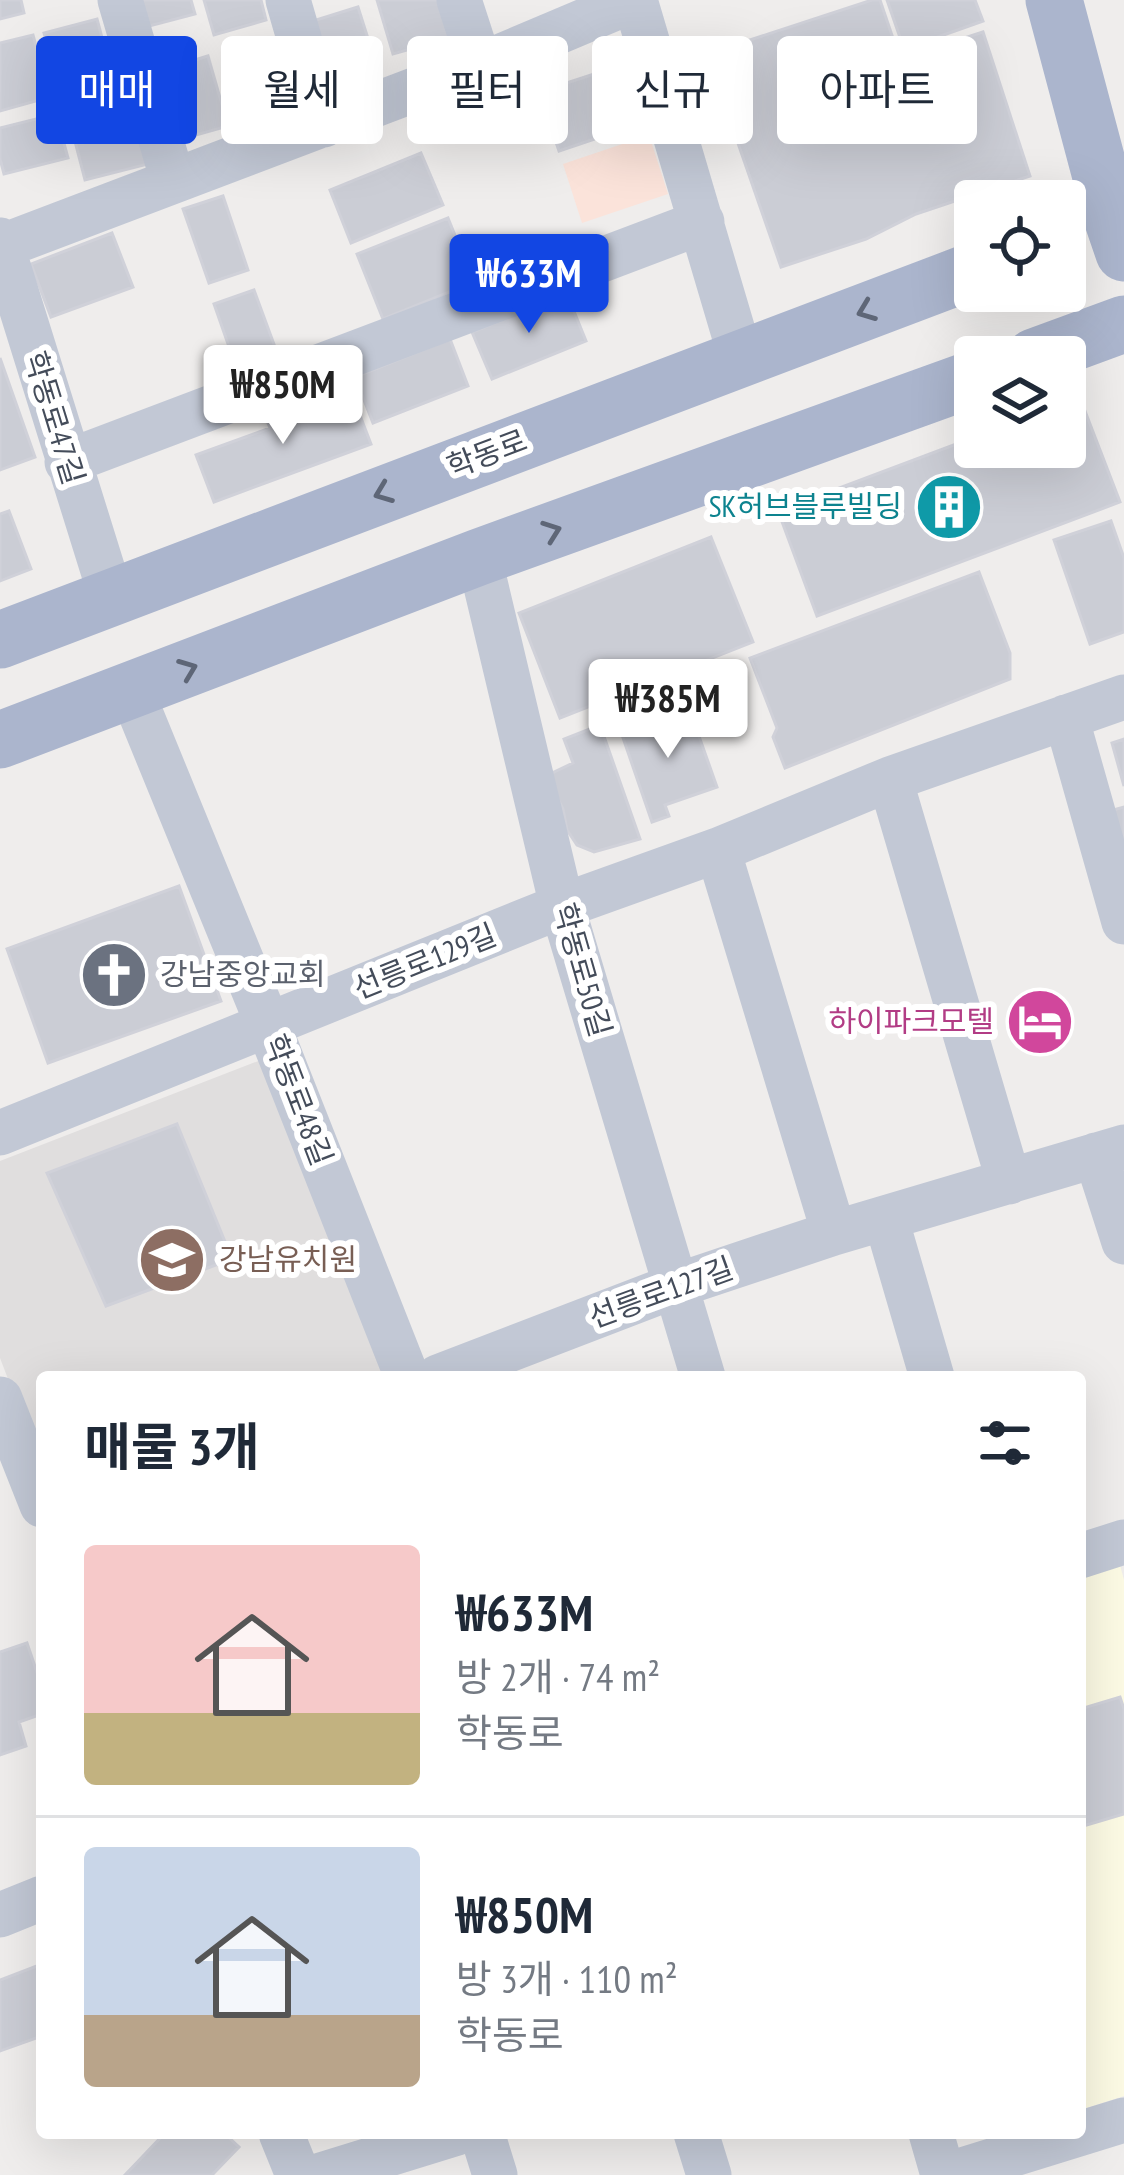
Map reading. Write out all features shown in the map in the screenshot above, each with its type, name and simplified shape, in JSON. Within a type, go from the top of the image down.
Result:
[{"type":"main road","points":[[1054,0],[1106,230]]},
{"type":"main road","name":"학동로","points":[[0,640],[954,278]]},
{"type":"main road","points":[[1086,338],[1124,324]]},
{"type":"main road","points":[[0,740],[479,557],[954,386]]},
{"type":"street","points":[[120,0],[173,181]]},
{"type":"street","points":[[288,0],[298,36]]},
{"type":"street","points":[[459,0],[471,36]]},
{"type":"street","points":[[549,36],[635,0],[741,358]]},
{"type":"street","points":[[1,244],[271,144]]},
{"type":"street","points":[[67,462],[702,222]]},
{"type":"street","name":"학동로47길","points":[[1,244],[111,596]]},
{"type":"street","name":"학동로50길","points":[[479,557],[562,906],[702,1371]]},
{"type":"street","name":"학동로48길","points":[[131,690],[404,1371]]},
{"type":"street","name":"선릉로129길","points":[[0,1133],[562,906],[718,850],[890,779],[1124,697]]},
{"type":"street","points":[[1066,717],[1124,922]]},
{"type":"street","points":[[890,779],[1009,1182]]},
{"type":"street","points":[[718,850],[834,1233]]},
{"type":"street","name":"선릉로127길","points":[[454,1371],[675,1286],[1110,1151],[1124,1242]]},
{"type":"street","points":[[886,1219],[930,1371]]},
{"type":"street","points":[[0,1399],[36,1489]]},
{"type":"street","points":[[1086,1554],[1124,1542]]},
{"type":"street","points":[[0,1915],[36,1900]]},
{"type":"street","points":[[1086,2132],[1124,2120]]},
{"type":"street","points":[[283,2139],[298,2175]]},
{"type":"street","points":[[321,2175],[438,2139]]},
{"type":"street","points":[[484,2139],[494,2175]]},
{"type":"street","points":[[698,2139],[709,2175]]},
{"type":"street","points":[[933,2139],[944,2175],[1062,2139]]},
{"type":"shaded area","points":[[622,144],[652,144],[668,194],[582,223],[563,164]]},
{"type":"shaded area","name":"강남유치원","points":[[266,1058],[388,1371],[36,1371],[36,1452],[0,1358],[0,1161]]},
{"type":"shaded area","points":[[1119,1561],[1124,1580],[1124,2096],[1086,2108],[1086,1572]]},
{"type":"building","points":[[0,0],[21,0],[24,13],[0,19]]},
{"type":"building","points":[[130,0],[191,0],[195,14],[138,29]]},
{"type":"building","points":[[204,0],[261,0],[266,20],[214,35]]},
{"type":"building","points":[[377,0],[443,0],[454,36],[407,36],[407,50],[393,54]]},
{"type":"building","points":[[880,0],[892,36],[777,36],[777,144],[977,144],[977,36],[971,36],[983,32],[1030,176],[954,180],[954,201],[866,239],[781,267],[738,144],[753,144],[753,39]]},
{"type":"building","points":[[887,0],[975,0],[983,21],[941,36],[899,36]]},
{"type":"building","points":[[358,7],[367,36],[318,36],[313,21]]},
{"type":"building","points":[[97,19],[102,36],[45,36]]},
{"type":"building","points":[[33,35],[36,101],[0,111],[0,43]]},
{"type":"building","points":[[208,56],[221,102],[221,128],[197,135],[197,59]]},
{"type":"building","points":[[592,75],[592,140],[559,151],[557,144],[568,144],[568,83]]},
{"type":"building","points":[[36,119],[36,144],[64,144],[68,158],[4,174],[0,128]]},
{"type":"building","points":[[76,144],[143,144],[148,164],[85,180]]},
{"type":"building","points":[[421,153],[443,205],[351,243],[330,190]]},
{"type":"building","points":[[223,196],[248,270],[209,283],[183,209]]},
{"type":"building","points":[[448,218],[474,282],[383,319],[357,254]]},
{"type":"building","points":[[112,233],[133,287],[51,317],[31,264]]},
{"type":"building","points":[[254,290],[282,366],[241,381],[214,304]]},
{"type":"building","points":[[567,294],[586,341],[492,379],[472,332]]},
{"type":"building","points":[[450,339],[468,386],[373,423],[355,377]]},
{"type":"building","points":[[0,358],[35,457],[0,470]]},
{"type":"building","points":[[353,397],[371,444],[214,502],[196,455],[270,428],[263,411],[290,400],[296,417]]},
{"type":"building","name":"SK허브블루빌딩","points":[[1086,414],[1120,502],[817,616],[778,511],[954,445],[954,468],[1086,468]]},
{"type":"building","points":[[9,511],[31,569],[0,581],[0,514]]},
{"type":"building","points":[[1111,521],[1124,558],[1124,632],[1090,644],[1054,540]]},
{"type":"building","points":[[711,537],[753,642],[560,718],[519,613]]},
{"type":"building","points":[[979,572],[1010,653],[1010,679],[785,768],[773,737],[777,728],[750,658]]},
{"type":"building","points":[[689,708],[717,787],[665,805],[669,816],[652,822],[621,732]]},
{"type":"building","points":[[600,725],[640,839],[594,852],[577,845],[567,830],[563,809],[546,776],[573,763],[564,739]]},
{"type":"building","points":[[1124,739],[1124,786],[1112,743]]},
{"type":"building","points":[[1124,807],[1124,845],[1106,812]]},
{"type":"building","name":"강남중앙교회","points":[[179,886],[221,1001],[48,1063],[7,949]]},
{"type":"building","points":[[177,1124],[232,1259],[106,1306],[47,1173]]},
{"type":"building","points":[[27,1643],[36,1669],[36,1716],[19,1722],[26,1746],[0,1755],[0,1652]]},
{"type":"building","points":[[1120,1697],[1124,1814],[1086,1825],[1086,1707]]},
{"type":"building","points":[[36,1966],[36,2038],[0,2051],[0,1980]]},
{"type":"building","points":[[159,2139],[230,2139],[239,2147],[212,2175],[125,2175]]},
{"type":"place","name":"SK허브블루빌딩","points":[[949,507]]},
{"type":"place","name":"강남중앙교회","points":[[114,975]]},
{"type":"place","name":"하이파크모텔","points":[[1040,1022]]},
{"type":"place","name":"강남유치원","points":[[172,1260]]}]
